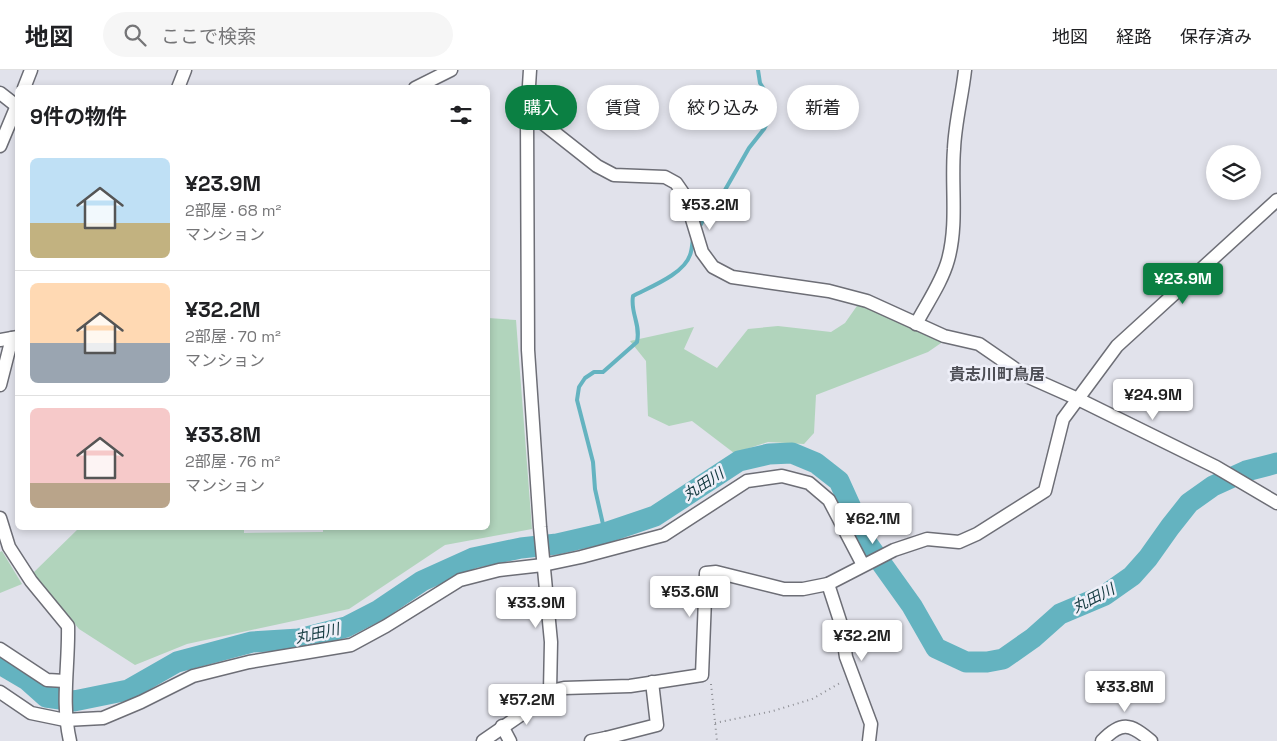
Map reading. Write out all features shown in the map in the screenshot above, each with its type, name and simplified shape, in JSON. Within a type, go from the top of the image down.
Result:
[{"type":"street","points":[[25,85],[30,70]]},
{"type":"street","points":[[179,85],[185,70]]},
{"type":"street","points":[[421,85],[451,70]]},
{"type":"street","points":[[529,85],[530,70]]},
{"type":"street","points":[[916,324],[944,274],[949,258],[954,211],[954,148],[965,70]]},
{"type":"street","points":[[0,93],[15,104]]},
{"type":"street","points":[[0,146],[15,110]]},
{"type":"street","points":[[528,130],[528,350],[540,527],[551,642],[550,691]]},
{"type":"street","points":[[551,130],[597,166],[614,175],[665,177],[676,184],[685,196],[702,252],[713,266],[732,277],[829,291],[867,301],[944,336],[979,344],[1024,375],[1078,399],[1216,467],[1277,504]]},
{"type":"street","points":[[483,741],[502,726],[538,703],[550,691],[564,688],[630,686],[702,675],[706,573],[716,572],[784,589],[828,584],[894,550],[927,538],[959,542],[985,529],[1045,491],[1063,419],[1117,346],[1277,200]]},
{"type":"street","points":[[0,385],[10,338]]},
{"type":"street","points":[[0,692],[31,713],[65,720],[103,718],[194,676],[249,662],[351,645],[386,626],[460,580],[498,570],[543,565],[620,548],[664,535],[747,481],[782,476],[809,483],[829,500],[863,565]]},
{"type":"street","points":[[0,518],[9,547],[31,581],[68,626],[65,720],[70,741]]},
{"type":"street","points":[[828,584],[841,624],[846,657],[871,724],[868,741]]},
{"type":"street","points":[[0,649],[47,680],[65,681]]},
{"type":"street","points":[[591,741],[606,740],[657,725],[652,682]]},
{"type":"street","points":[[502,726],[510,741]]},
{"type":"street","points":[[1102,741],[1114,728],[1127,727],[1140,731],[1151,741]]},
{"type":"path","points":[[702,675],[710,678],[717,741]]},
{"type":"path","points":[[715,723],[774,711],[812,699],[853,676]]},
{"type":"green space","points":[[859,303],[944,341],[928,352],[816,395],[814,433],[804,444],[768,442],[734,453],[692,421],[669,426],[648,416],[646,361],[630,341],[694,327],[684,349],[717,368],[748,329],[778,326],[831,332],[845,323]]},
{"type":"green space","points":[[490,318],[516,320],[532,529],[445,545],[349,609],[187,644],[135,665],[79,629],[33,573],[77,530],[244,530],[244,533],[323,532],[323,530],[490,530]]},
{"type":"green space","points":[[2,551],[22,584],[0,593],[0,552]]},
{"type":"waterway","points":[[699,228],[704,218],[717,204],[749,148],[764,129],[775,107],[760,83],[758,70]]},
{"type":"waterway","points":[[605,533],[595,489],[593,462],[577,400],[579,387],[585,378],[594,372],[603,372],[637,342],[638,330],[632,302],[633,296],[666,279],[681,268],[687,262],[690,255],[693,239]]},
{"type":"waterway","name":"丸田川","points":[[0,664],[27,680],[46,697],[74,701],[128,690],[177,662],[252,642],[299,639],[346,627],[379,610],[422,581],[473,558],[521,548],[557,544],[605,533],[655,516],[739,461],[769,454],[792,453],[816,463],[839,481],[867,543],[912,606],[936,648],[966,662],[987,662],[1003,659],[1033,638],[1060,614],[1105,595],[1132,576],[1148,558],[1189,503],[1213,486],[1246,471],[1277,463]]},
{"type":"district","name":"貴志川町鳥居","points":[[997,374]]}]
